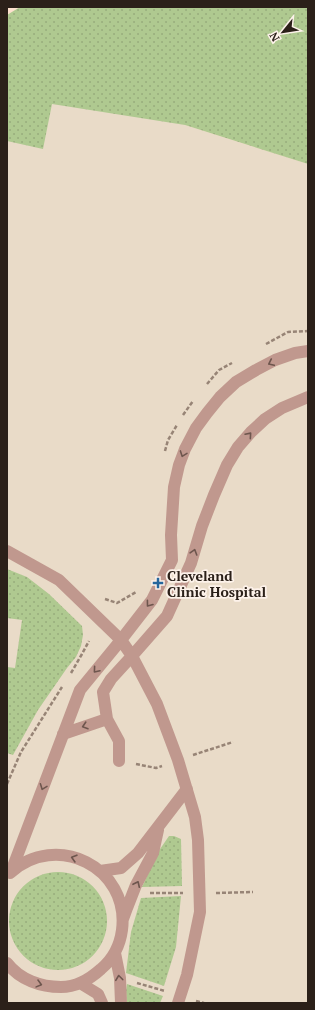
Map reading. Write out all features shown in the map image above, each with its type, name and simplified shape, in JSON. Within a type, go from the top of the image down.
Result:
[{"type":"lane","points":[[9,875],[80,690],[152,600],[172,560],[171,535],[174,487],[179,465],[185,449],[196,428],[220,397],[236,382],[275,360],[295,353],[308,351]]},
{"type":"lane","points":[[120,761],[119,741],[107,719],[103,692],[111,679],[167,616],[191,563],[202,526],[214,495],[227,465],[238,447],[265,419],[282,408],[308,398]]},
{"type":"lane","points":[[7,550],[59,580],[121,640],[132,656],[157,704],[187,789],[195,817],[198,840],[200,912],[187,975],[179,999]]},
{"type":"lane","points":[[63,734],[107,719]]},
{"type":"lane","points":[[100,871],[121,868],[138,853],[187,789]]},
{"type":"lane","points":[[7,964],[11,969],[29,981],[50,987],[65,987],[80,983],[94,975],[106,965],[115,953],[121,937],[126,908],[153,853],[160,825]]},
{"type":"lane","points":[[9,875],[29,860],[50,855],[71,856],[86,862],[100,871],[112,885],[120,902],[123,920]]},
{"type":"lane","points":[[115,953],[120,978],[121,1003]]},
{"type":"lane","points":[[80,983],[98,994],[102,1003]]},
{"type":"path","points":[[70,674],[89,640]]},
{"type":"path","points":[[7,784],[21,752],[62,687]]},
{"type":"path","points":[[120,978],[179,999],[204,1003]]},
{"type":"shaded area","name":"Cleveland Clinic Hospital","points":[[7,79],[52,83],[308,164],[308,1003],[7,1003]]},
{"type":"green space","points":[[20,7],[308,7],[308,164],[185,125],[52,104],[43,149],[7,141],[7,15]]},
{"type":"green space","points":[[7,569],[27,577],[49,594],[82,626],[83,635],[81,646],[76,657],[38,710],[13,755],[7,753],[7,667],[15,668],[22,620],[7,618]]},
{"type":"green space","points":[[169,836],[174,836],[181,839],[182,886],[142,887],[158,852]]},
{"type":"green space","points":[[58,872],[68,873],[85,880],[99,894],[106,911],[106,931],[99,948],[85,962],[68,969],[58,970],[48,969],[31,962],[17,948],[10,931],[9,921],[10,911],[17,894],[31,880],[48,873]]},
{"type":"green space","points":[[181,896],[176,947],[164,986],[126,973],[131,932],[141,898]]},
{"type":"green space","points":[[127,984],[163,996],[160,1003],[127,1003]]},
{"type":"place","name":"Cleveland Clinic Hospital","points":[[158,583]]}]
